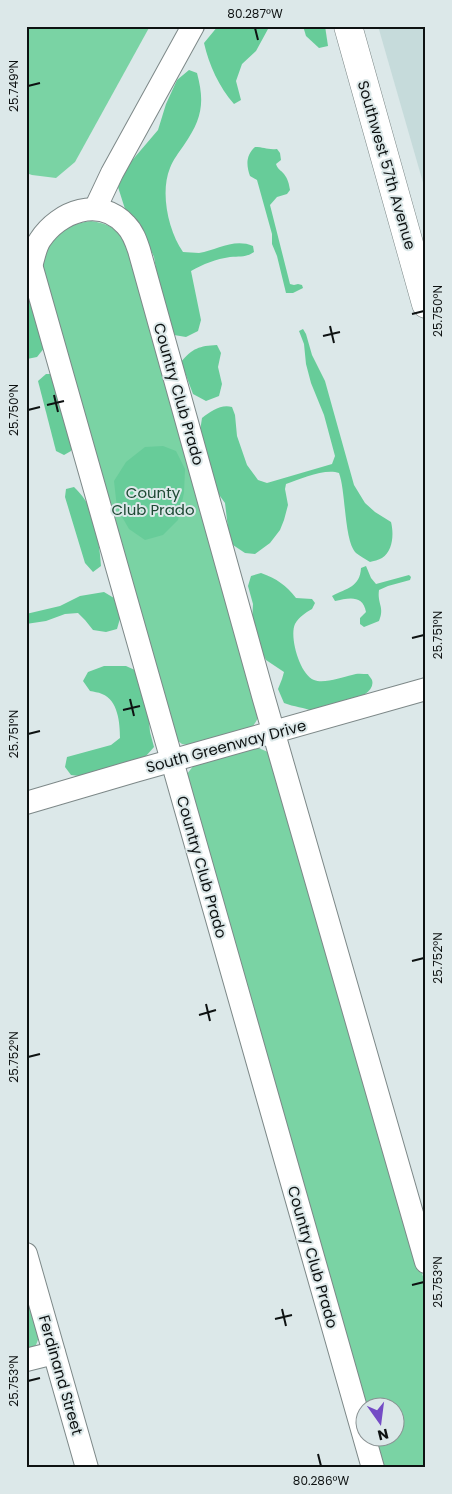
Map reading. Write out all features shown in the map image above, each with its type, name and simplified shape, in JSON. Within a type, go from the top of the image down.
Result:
[{"type":"main road","name":"Southwest 57th Avenue","points":[[348,26],[426,304]]},
{"type":"street","points":[[95,210],[112,173],[193,26]]},
{"type":"street","name":"Country Club Prado","points":[[373,1468],[29,256],[49,229],[62,218],[75,212],[86,209],[95,210],[117,217],[133,235],[139,250],[274,733],[426,1262]]},
{"type":"street","name":"South Greenway Drive","points":[[26,804],[426,689]]},
{"type":"street","name":"Ferdinand Street","points":[[26,1254],[87,1468]]},
{"type":"street","points":[[26,1360],[54,1353]]},
{"type":"shaded area","points":[[378,26],[426,26],[426,193]]},
{"type":"green space","points":[[26,26],[150,26],[75,162],[56,178],[26,173]]},
{"type":"green space","points":[[218,26],[268,26],[256,51],[242,64],[236,81],[241,100],[234,104],[215,75],[204,43]]},
{"type":"green space","points":[[303,26],[325,26],[328,46],[319,48],[306,36]]},
{"type":"green space","points":[[189,70],[197,73],[201,102],[195,127],[173,162],[167,178],[167,211],[173,233],[183,252],[206,252],[239,243],[253,246],[254,252],[245,256],[215,260],[191,271],[201,320],[198,331],[186,337],[174,335],[159,287],[154,257],[140,226],[125,209],[118,187],[129,164],[158,130],[166,104],[177,80]]},
{"type":"green space","points":[[255,147],[277,149],[281,160],[276,164],[289,184],[290,190],[287,194],[277,197],[270,205],[290,284],[302,285],[303,288],[293,293],[286,293],[257,180],[250,176],[247,164],[248,157]]},
{"type":"green space","name":"County Club Prado","points":[[91,221],[113,228],[121,235],[128,246],[258,718],[252,728],[193,746],[182,744],[174,738],[42,267],[46,249],[60,232],[71,226]]},
{"type":"green space","points":[[26,288],[45,347],[37,357],[27,359]]},
{"type":"green space","points":[[303,329],[312,355],[325,381],[354,485],[365,503],[391,522],[392,537],[390,547],[386,555],[378,560],[370,562],[356,553],[352,547],[339,473],[320,473],[286,484],[288,505],[280,530],[270,543],[255,554],[245,553],[233,545],[228,528],[225,503],[212,485],[200,431],[202,418],[224,406],[232,407],[235,415],[237,436],[247,465],[258,480],[267,483],[332,464],[335,456],[324,415],[311,383],[306,364],[304,344],[299,331]]},
{"type":"green space","points":[[217,345],[221,353],[218,367],[222,384],[219,396],[206,401],[193,394],[181,362],[197,349]]},
{"type":"green space","points":[[46,374],[56,374],[75,444],[71,451],[64,455],[56,451],[38,381]]},
{"type":"green space","points":[[163,446],[176,451],[185,469],[184,493],[178,520],[163,535],[145,540],[129,529],[117,508],[114,481],[126,462],[145,447]]},
{"type":"green space","points":[[74,487],[83,496],[92,514],[101,566],[93,572],[85,563],[65,497],[66,489]]},
{"type":"green space","points":[[366,566],[376,584],[409,575],[411,577],[410,580],[379,590],[381,616],[379,621],[364,627],[360,624],[360,618],[366,612],[362,602],[354,599],[335,601],[332,596],[352,586],[358,579],[361,568]]},
{"type":"green space","points":[[261,573],[281,583],[296,598],[312,599],[315,603],[312,609],[298,619],[295,624],[293,638],[300,664],[309,677],[314,680],[323,681],[356,674],[368,674],[372,680],[372,687],[367,693],[339,706],[314,712],[284,703],[278,689],[284,672],[266,660],[257,643],[252,622],[253,604],[248,586],[251,576]]},
{"type":"green space","points":[[104,592],[114,598],[121,615],[117,629],[106,632],[93,630],[78,613],[65,614],[46,621],[26,624],[26,614],[60,606],[80,596]]},
{"type":"green space","points":[[104,666],[126,666],[137,671],[147,700],[150,732],[154,747],[146,756],[134,761],[79,776],[71,775],[65,767],[67,757],[111,745],[120,738],[119,719],[112,701],[98,692],[90,691],[83,681],[88,672]]},
{"type":"green space","points":[[256,747],[268,752],[276,764],[426,1287],[426,1468],[382,1468],[376,1446],[404,1446],[404,1396],[361,1396],[187,774],[194,765]]},
{"type":"green space","points":[[26,1283],[39,1337],[36,1345],[26,1353]]}]
